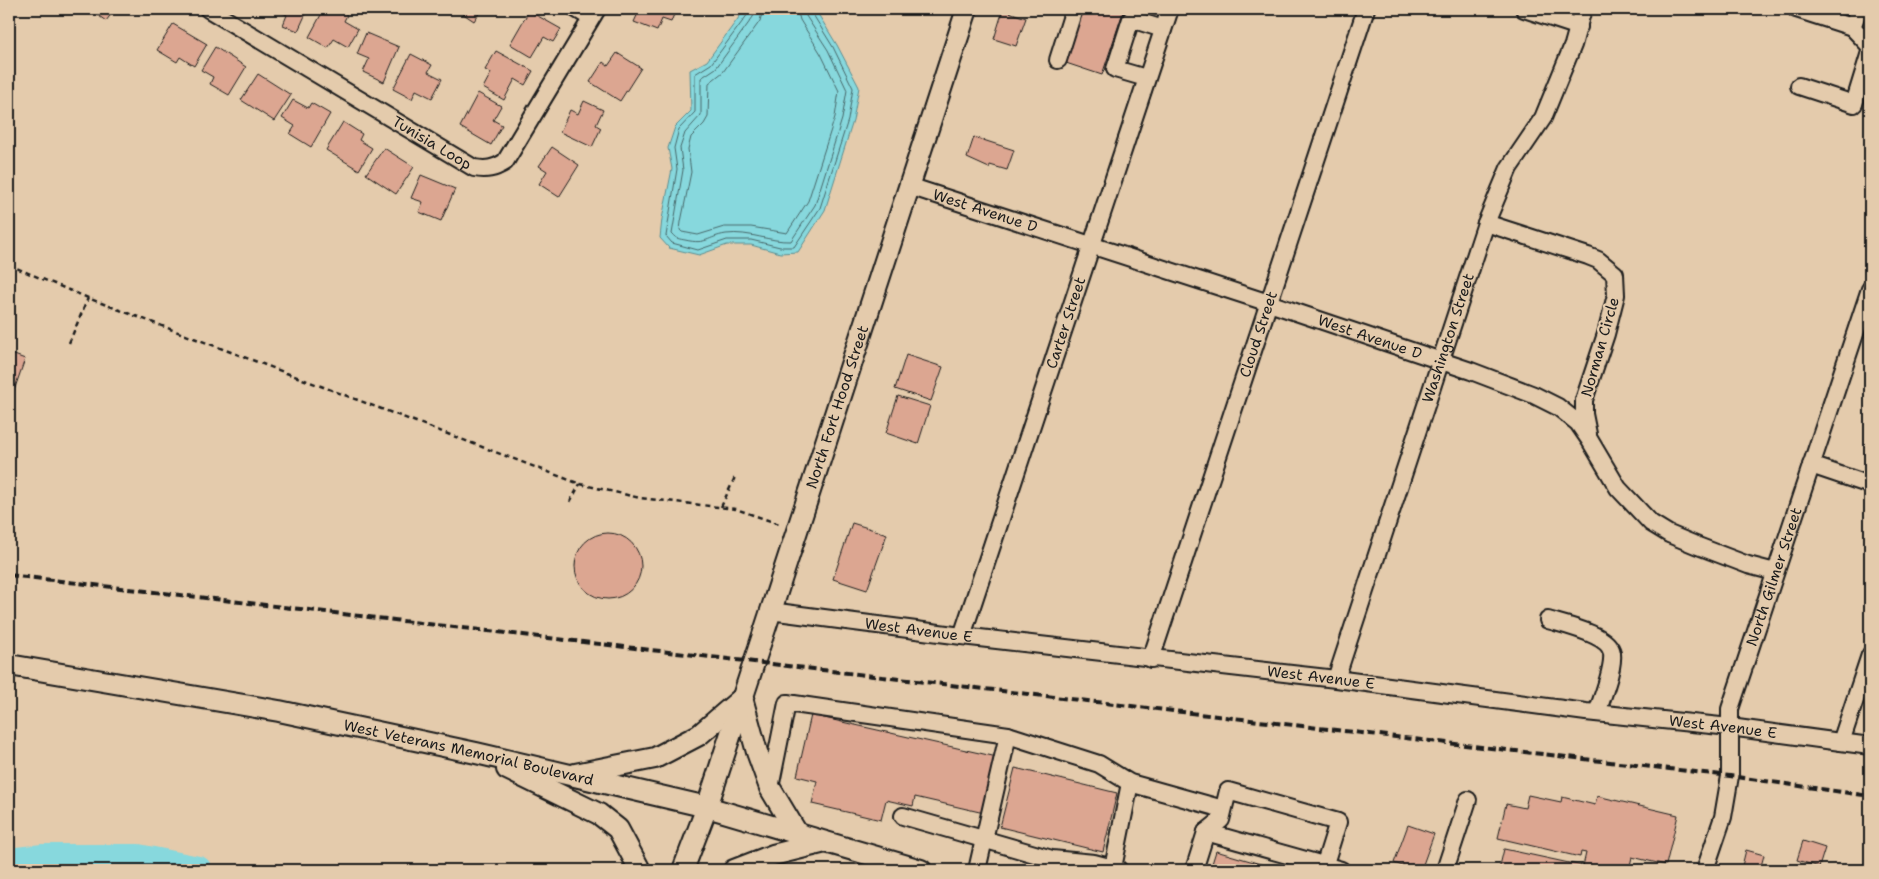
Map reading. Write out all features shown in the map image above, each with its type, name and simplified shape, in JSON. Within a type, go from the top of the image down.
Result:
[{"type":"main road","name":"North Fort Hood Street","points":[[683,870],[707,808],[967,9]]},
{"type":"main road","name":"West Veterans Memorial Boulevard","points":[[9,665],[278,711],[476,753],[707,808],[827,841],[878,864],[921,870]]},
{"type":"main road","points":[[570,775],[655,758],[699,735],[742,698],[757,752],[770,788],[797,833]]},
{"type":"main road","points":[[476,753],[599,814],[618,829],[640,870]]},
{"type":"main road","points":[[734,870],[773,855],[827,841]]},
{"type":"street","name":"Tunisia Loop","points":[[208,9],[474,168],[486,170],[497,167],[505,162],[594,13]]},
{"type":"street","points":[[576,9],[594,13]]},
{"type":"street","points":[[1058,60],[1074,9]]},
{"type":"street","name":"Carter Street","points":[[962,636],[1170,9]]},
{"type":"street","name":"Cloud Street","points":[[1151,659],[1366,9]]},
{"type":"street","points":[[1524,9],[1579,27]]},
{"type":"street","name":"Washington Street","points":[[1336,679],[1486,222],[1509,168],[1543,118],[1579,27],[1583,9]]},
{"type":"street","points":[[1796,9],[1852,27],[1870,46]]},
{"type":"street","points":[[1852,27],[1859,9]]},
{"type":"street","points":[[1146,78],[1115,69],[1132,14],[1163,29]]},
{"type":"street","points":[[1799,86],[1854,104],[1870,52]]},
{"type":"street","name":"West Avenue D","points":[[909,186],[1269,303],[1534,395],[1558,407],[1578,423],[1618,488],[1651,523],[1669,534],[1698,546],[1775,572]]},
{"type":"street","name":"Norman Circle","points":[[1486,222],[1598,260],[1615,274],[1616,295],[1606,334],[1584,400],[1584,414],[1589,439]]},
{"type":"street","name":"North Gilmer Street","points":[[1705,870],[1723,817],[1730,776],[1730,709],[1811,465],[1866,318],[1870,289]]},
{"type":"street","points":[[1811,465],[1870,485]]},
{"type":"street","name":"West Avenue E","points":[[770,611],[1151,659],[1336,679],[1597,713],[1730,727],[1870,746]]},
{"type":"street","points":[[1548,620],[1592,634],[1605,641],[1612,652],[1610,668],[1597,713]]},
{"type":"street","points":[[1841,742],[1870,654]]},
{"type":"street","points":[[770,788],[786,702],[1008,735],[1099,764],[1130,783],[1223,809]]},
{"type":"street","points":[[976,870],[985,840],[1008,735]]},
{"type":"street","points":[[903,816],[1052,859],[1094,863],[1115,870],[1130,783]]},
{"type":"street","points":[[1194,870],[1206,832],[1221,820],[1228,791],[1338,822],[1324,868]]},
{"type":"street","points":[[1445,870],[1468,800]]},
{"type":"street","points":[[1206,832],[1324,868],[1341,870]]},
{"type":"path","points":[[9,265],[88,298],[580,484],[640,498],[736,509],[797,530]]},
{"type":"path","points":[[69,343],[88,298]]},
{"type":"path","points":[[720,507],[736,475]]},
{"type":"path","points":[[570,502],[580,484]]},
{"type":"water","points":[[745,9],[815,9],[859,87],[853,121],[825,210],[798,252],[780,253],[751,245],[727,245],[699,255],[669,248],[660,238],[672,169],[668,148],[675,127],[691,111],[690,70],[707,61]]},
{"type":"building","points":[[89,9],[115,9],[106,21]]},
{"type":"building","points":[[274,9],[308,9],[298,31],[283,25],[287,15]]},
{"type":"building","points":[[324,9],[337,9],[347,15],[344,21],[358,29],[348,47],[334,39],[328,48],[309,37]]},
{"type":"building","points":[[456,9],[482,9],[474,21]]},
{"type":"building","points":[[640,9],[676,9],[671,22],[662,19],[657,31],[634,22]]},
{"type":"building","points":[[1081,9],[1124,9],[1102,75],[1063,62]]},
{"type":"building","points":[[1003,10],[1026,18],[1016,46],[994,39]]},
{"type":"building","points":[[529,11],[561,29],[553,42],[544,37],[532,57],[510,44]]},
{"type":"building","points":[[173,24],[207,44],[194,66],[180,57],[177,62],[157,50]]},
{"type":"building","points":[[366,33],[399,47],[384,82],[363,72],[369,59],[357,54]]},
{"type":"building","points":[[215,47],[246,67],[229,95],[210,84],[213,77],[201,70]]},
{"type":"building","points":[[496,51],[533,71],[525,85],[515,79],[504,100],[483,88],[491,73],[485,70]]},
{"type":"building","points":[[617,53],[641,68],[620,101],[590,82],[603,62],[608,66]]},
{"type":"building","points":[[411,54],[432,65],[428,72],[442,79],[432,98],[416,90],[412,99],[393,89]]},
{"type":"building","points":[[258,74],[291,95],[274,121],[241,100]]},
{"type":"building","points":[[478,93],[501,106],[493,120],[502,125],[491,145],[460,127]]},
{"type":"building","points":[[293,100],[308,108],[311,103],[330,114],[311,147],[290,134],[295,126],[282,118]]},
{"type":"building","points":[[584,101],[603,110],[596,125],[601,128],[592,147],[560,132],[570,110],[578,114]]},
{"type":"building","points":[[343,122],[362,134],[359,140],[372,148],[359,170],[326,150]]},
{"type":"building","points":[[974,137],[1014,150],[1007,170],[990,165],[989,168],[967,158]]},
{"type":"building","points":[[552,147],[579,165],[559,197],[539,184],[547,171],[539,166]]},
{"type":"building","points":[[384,148],[414,167],[396,194],[366,174]]},
{"type":"building","points":[[421,175],[455,189],[441,221],[419,212],[423,202],[411,198]]},
{"type":"building","points":[[9,353],[25,359],[9,405]]},
{"type":"building","points":[[906,355],[943,367],[931,401],[895,389]]},
{"type":"building","points":[[898,396],[930,406],[918,444],[886,433]]},
{"type":"building","points":[[852,523],[887,534],[867,590],[833,579]]},
{"type":"building","points":[[608,533],[621,535],[631,543],[639,553],[641,566],[639,579],[631,589],[621,597],[608,599],[595,597],[585,589],[577,579],[575,566],[577,553],[585,543],[595,535]]},
{"type":"building","points":[[811,715],[997,757],[984,813],[915,797],[913,806],[886,800],[881,820],[812,804],[817,781],[797,776]]},
{"type":"building","points":[[1015,768],[1117,793],[1103,852],[1000,827]]},
{"type":"building","points":[[1528,795],[1561,802],[1562,797],[1595,805],[1597,796],[1678,815],[1666,865],[1632,857],[1629,870],[1499,870],[1504,849],[1583,866],[1586,853],[1581,852],[1580,857],[1498,838],[1506,804],[1525,808]]},
{"type":"building","points":[[1408,825],[1434,834],[1421,870],[1414,870],[1394,863]]},
{"type":"building","points":[[1803,841],[1825,848],[1819,867],[1797,860]]},
{"type":"building","points":[[1746,850],[1764,855],[1760,870],[1741,870]]},
{"type":"building","points":[[1216,851],[1281,870],[1210,870]]},
{"type":"waterway","points":[[9,862],[43,858],[138,858],[198,870]]},
{"type":"railway","points":[[9,575],[1730,776],[1870,796]]}]
